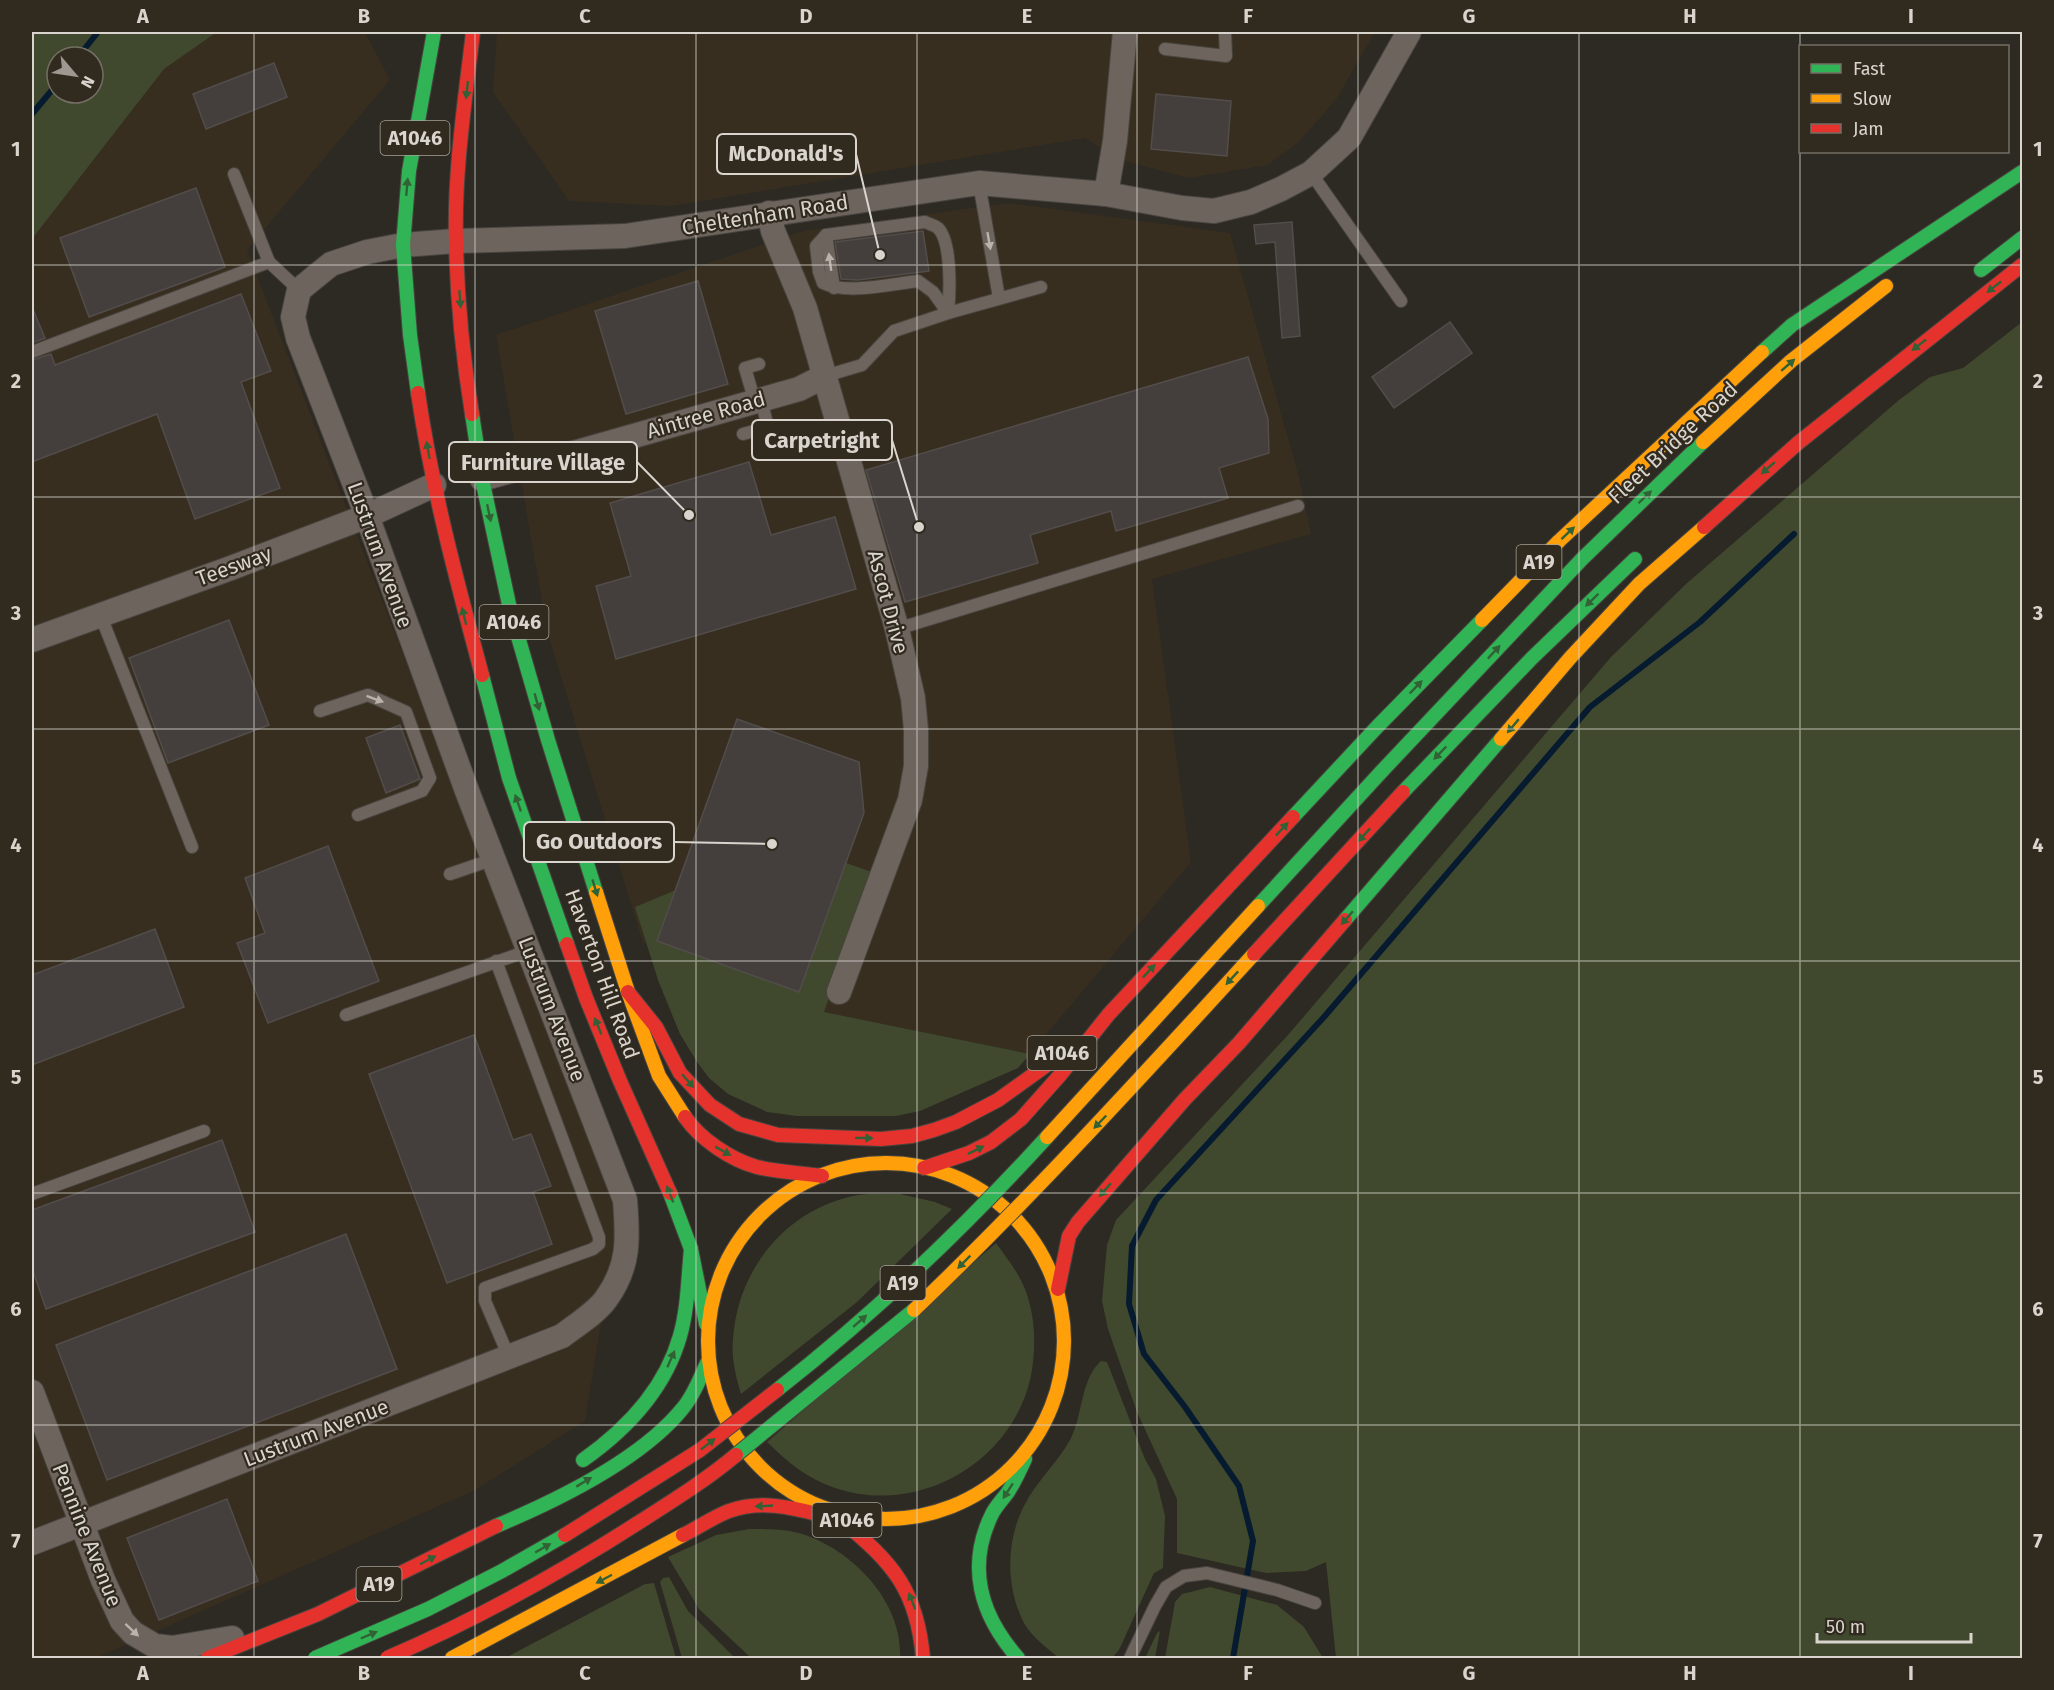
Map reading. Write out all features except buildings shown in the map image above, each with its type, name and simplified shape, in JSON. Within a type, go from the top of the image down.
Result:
[{"type":"main road","name":"A1046","points":[[403,245],[409,171],[434,32]]},
{"type":"main road","name":"A1046","points":[[456,241],[459,159],[473,32]]},
{"type":"main road","name":"A19","points":[[924,1168],[969,1153],[991,1142],[1021,1119],[1062,1074],[1109,1014],[1377,727],[1550,550],[1792,325],[2022,172]]},
{"type":"main road","points":[[1939,244],[2022,178]]},
{"type":"main road","points":[[1970,279],[2022,238]]},
{"type":"main road","name":"Haverton Hill Road","points":[[456,241],[465,369],[482,479],[510,609],[548,740],[628,992],[659,1076],[692,1127],[719,1150],[756,1167],[822,1176]]},
{"type":"main road","name":"Haverton Hill Road","points":[[403,245],[410,335],[434,485],[467,625],[511,784],[586,998],[620,1081],[663,1174],[691,1249],[706,1324]]},
{"type":"main road","points":[[1058,1289],[1070,1236],[1096,1200],[1185,1099],[1239,1043],[1570,658],[1632,592],[1798,442],[2022,265]]},
{"type":"main road","name":"Fleet Bridge Road","points":[[315,1659],[428,1609],[576,1529],[700,1450],[812,1362],[884,1300],[1005,1183],[1383,771],[1582,559],[1674,469],[1791,361],[1893,281]]},
{"type":"main road","name":"A19","points":[[387,1659],[443,1634],[531,1588],[593,1552],[713,1474],[912,1312],[993,1233],[1104,1118],[1403,792],[1532,658],[1646,549]]},
{"type":"main road","name":"A1046","points":[[628,992],[659,1030],[678,1070],[712,1108],[735,1124],[777,1136],[889,1139],[916,1135],[955,1123],[1036,1075],[1109,1014]]},
{"type":"main road","name":"A1046","points":[[1018,1659],[1004,1644],[985,1607],[978,1579],[981,1547],[992,1515],[1012,1486],[1053,1407],[1062,1378],[1064,1317],[1047,1255],[1038,1238],[1001,1197],[970,1181],[924,1168],[869,1168],[822,1176],[780,1197],[741,1238],[714,1288],[706,1324],[707,1363],[730,1431],[758,1469],[788,1493],[821,1515],[842,1521],[909,1516],[945,1507],[970,1495],[1035,1439]]},
{"type":"main road","points":[[573,1466],[603,1447],[623,1430],[641,1410],[659,1384],[674,1354],[685,1314],[691,1249]]},
{"type":"main road","name":"A19","points":[[208,1659],[317,1615],[416,1567],[476,1534],[551,1501],[650,1440],[680,1412],[693,1393],[707,1363]]},
{"type":"main road","points":[[476,1534],[524,1499]]},
{"type":"main road","points":[[452,1659],[729,1511],[781,1505],[821,1515]]},
{"type":"main road","name":"A1046","points":[[842,1521],[887,1561],[907,1588],[919,1619],[923,1659]]},
{"type":"street","points":[[1106,194],[1115,141],[1125,32]]},
{"type":"street","name":"Cheltenham Road","points":[[403,245],[456,241],[625,236],[979,183],[1106,194],[1182,208],[1214,211],[1251,202],[1311,173],[1349,138],[1409,32]]},
{"type":"street","name":"Ascot Drive","points":[[769,213],[773,231],[806,308],[897,629],[913,698],[916,730],[916,766],[910,800],[839,992]]},
{"type":"street","points":[[299,290],[331,264],[367,252],[403,245]]},
{"type":"street","name":"Lustrum Avenue","points":[[32,1544],[562,1336],[605,1301],[622,1268],[628,1240],[625,1200],[467,791],[367,516],[298,338],[293,317],[299,290]]},
{"type":"street","name":"Aintree Road","points":[[482,479],[799,389],[825,376]]},
{"type":"street","name":"Teesway","points":[[32,640],[367,516],[434,485]]},
{"type":"street","name":"Pennine Avenue","points":[[32,1392],[103,1580],[122,1621],[134,1633],[155,1646],[172,1648],[280,1629]]},
{"type":"lane","points":[[1165,49],[1226,56],[1226,32]]},
{"type":"lane","points":[[1311,173],[1401,301]]},
{"type":"lane","points":[[234,174],[269,262],[299,290]]},
{"type":"lane","points":[[979,183],[999,298]]},
{"type":"lane","points":[[925,222],[937,227],[944,237],[951,285],[948,313],[933,292],[918,281],[834,288],[823,283],[819,272],[816,246],[826,235],[925,222]]},
{"type":"lane","points":[[32,352],[269,262]]},
{"type":"lane","points":[[825,376],[862,365],[894,331],[1041,287]]},
{"type":"lane","points":[[743,434],[768,427],[745,368],[759,364]]},
{"type":"lane","points":[[897,629],[1298,506]]},
{"type":"lane","points":[[100,614],[192,848]]},
{"type":"lane","points":[[320,711],[368,695],[406,712],[430,778],[422,791],[358,816]]},
{"type":"lane","points":[[450,874],[494,859]]},
{"type":"lane","points":[[346,1015],[530,950]]},
{"type":"lane","points":[[496,961],[599,1237],[599,1244],[593,1249],[485,1288],[485,1301],[508,1357]]},
{"type":"lane","points":[[32,1194],[204,1131]]},
{"type":"lane","points":[[1130,1659],[1166,1587],[1184,1576],[1207,1573],[1277,1590],[1315,1603]]},
{"type":"shaded area","points":[[217,32],[365,32],[390,80],[247,250],[619,1214],[585,1421],[475,1490],[96,1658],[32,1658],[32,239],[164,69]]},
{"type":"shaded area","points":[[497,32],[1375,32],[1337,98],[1300,141],[1268,165],[1188,178],[1118,159],[1085,138],[671,206],[569,201],[493,92]]},
{"type":"shaded area","points":[[1009,203],[1230,233],[1299,477],[1311,534],[1152,579],[1191,862],[1030,1054],[824,1012],[643,943],[547,631],[496,335],[803,231]]},
{"type":"green space","points":[[32,32],[217,32],[164,69],[32,239]]},
{"type":"green space","points":[[2022,322],[2022,1658],[1336,1658],[1326,1562],[1306,1571],[1266,1573],[1177,1553],[1177,1499],[1137,1412],[1108,1329],[1102,1301],[1107,1245],[1116,1220],[1288,1035],[1611,657],[1686,584],[1899,400],[1930,377],[1963,368]]},
{"type":"green space","points":[[846,863],[872,872],[824,1012],[1030,1054],[1018,1068],[920,1111],[896,1116],[797,1116],[767,1112],[728,1094],[709,1078],[680,1034],[658,980],[635,907],[676,890]]},
{"type":"green space","points":[[863,1194],[900,1194],[935,1202],[952,1209],[857,1302],[741,1394],[733,1354],[737,1314],[744,1289],[770,1246],[788,1228],[809,1213],[832,1202]]},
{"type":"green space","points":[[996,1243],[1016,1271],[1025,1289],[1033,1319],[1034,1350],[1032,1370],[1023,1402],[1007,1430],[986,1455],[960,1474],[931,1487],[900,1494],[868,1495],[835,1488],[816,1480],[790,1463],[767,1442]]},
{"type":"green space","points":[[1101,1361],[1107,1362],[1145,1459],[1156,1479],[1165,1516],[1163,1568],[1154,1573],[1119,1650],[1112,1658],[1059,1658],[1031,1633],[1024,1623],[1013,1594],[1011,1547],[1025,1504],[1070,1440],[1085,1388],[1094,1369]]},
{"type":"green space","points":[[749,1529],[782,1530],[805,1535],[830,1546],[846,1557],[862,1571],[886,1602],[899,1639],[900,1658],[751,1658],[699,1609],[668,1557],[716,1535]]},
{"type":"green space","points":[[669,1577],[688,1611],[735,1658],[682,1658],[660,1582],[663,1578]]},
{"type":"green space","points":[[654,1583],[676,1658],[505,1658],[645,1584]]},
{"type":"green space","points":[[1210,1587],[1277,1605],[1304,1627],[1323,1658],[1165,1658],[1175,1602],[1182,1594]]},
{"type":"green space","points":[[1160,1631],[1155,1658],[1145,1658],[1157,1633]]},
{"type":"waterway","points":[[88,45],[98,32]]},
{"type":"waterway","points":[[32,114],[45,98]]},
{"type":"waterway","points":[[1233,1658],[1253,1541],[1239,1486],[1185,1407],[1144,1354],[1129,1304],[1132,1246],[1156,1200],[1324,1017],[1590,707],[1700,622],[1794,534]]},
{"type":"traffic: fast","points":[[418,393],[410,335],[403,245],[409,171],[434,32]]},
{"type":"traffic: fast","points":[[1762,352],[1792,325],[2022,172]]},
{"type":"traffic: fast","points":[[1981,270],[2022,238]]},
{"type":"traffic: fast","points":[[472,414],[482,479],[510,609],[596,892]]},
{"type":"traffic: fast","points":[[1382,771],[1582,559],[1703,442]]},
{"type":"traffic: fast","points":[[1403,792],[1532,658],[1635,559]]},
{"type":"traffic: fast","points":[[1293,817],[1482,620]]},
{"type":"traffic: fast","points":[[482,675],[509,778],[567,944]]},
{"type":"traffic: fast","points":[[1345,920],[1501,739]]},
{"type":"traffic: fast","points":[[1258,906],[1382,771]]},
{"type":"traffic: fast","points":[[777,1390],[883,1301],[951,1237],[1047,1137]]},
{"type":"traffic: fast","points":[[670,1193],[691,1249],[706,1324]]},
{"type":"traffic: fast","points":[[583,1460],[629,1421],[665,1373],[683,1325],[691,1249]]},
{"type":"traffic: fast","points":[[736,1455],[914,1310]]},
{"type":"traffic: fast","points":[[496,1526],[597,1477],[645,1445],[687,1403],[707,1363]]},
{"type":"traffic: fast","points":[[1018,1658],[1005,1642],[987,1608],[981,1590],[979,1572],[984,1534],[992,1514],[1011,1488],[1025,1459]]},
{"type":"traffic: fast","points":[[315,1658],[428,1609],[565,1535]]},
{"type":"traffic: slow","points":[[1703,442],[1791,361],[1886,286]]},
{"type":"traffic: slow","points":[[1482,620],[1559,541],[1762,352]]},
{"type":"traffic: slow","points":[[1501,739],[1570,658],[1639,584],[1704,527]]},
{"type":"traffic: slow","points":[[596,892],[628,992],[659,1076],[685,1117]]},
{"type":"traffic: slow","points":[[1047,1137],[1258,906]]},
{"type":"traffic: slow","points":[[914,1310],[1045,1179],[1254,954]]},
{"type":"traffic: slow","points":[[886,1163],[921,1166],[954,1176],[985,1193],[1012,1215],[1034,1242],[1051,1273],[1061,1306],[1064,1341],[1061,1376],[1051,1409],[1034,1440],[1012,1467],[985,1489],[954,1506],[921,1516],[886,1519],[851,1516],[818,1506],[787,1489],[760,1467],[738,1440],[721,1409],[711,1376],[708,1341],[711,1306],[721,1273],[738,1242],[760,1215],[787,1193],[818,1176],[851,1166],[886,1163]]},
{"type":"traffic: slow","points":[[452,1658],[683,1535]]},
{"type":"traffic: jam","points":[[472,414],[459,306],[456,215],[461,136],[473,32]]},
{"type":"traffic: jam","points":[[1704,527],[1798,443],[2022,265]]},
{"type":"traffic: jam","points":[[418,393],[438,500],[482,675]]},
{"type":"traffic: jam","points":[[1254,954],[1403,792]]},
{"type":"traffic: jam","points":[[924,1168],[969,1153],[991,1142],[1021,1119],[1109,1014],[1293,817]]},
{"type":"traffic: jam","points":[[1058,1289],[1069,1236],[1078,1222],[1185,1099],[1239,1043],[1345,920]]},
{"type":"traffic: jam","points":[[567,944],[620,1081],[670,1193]]},
{"type":"traffic: jam","points":[[628,992],[656,1027],[680,1073],[710,1105],[739,1124],[778,1135],[881,1139],[912,1136],[934,1130],[956,1122],[998,1100],[1055,1059]]},
{"type":"traffic: jam","points":[[685,1117],[708,1141],[747,1164],[773,1170],[822,1176]]},
{"type":"traffic: jam","points":[[565,1535],[700,1450],[777,1390]]},
{"type":"traffic: jam","points":[[387,1658],[453,1628],[549,1577],[678,1497],[736,1455]]},
{"type":"traffic: jam","points":[[683,1535],[723,1513],[752,1506],[786,1507],[821,1515]]},
{"type":"traffic: jam","points":[[842,1521],[875,1551],[899,1580],[915,1614],[923,1658]]},
{"type":"traffic: jam","points":[[208,1658],[318,1614],[496,1526]]},
{"type":"place","name":"McDonald's","points":[[880,255]]},
{"type":"place","name":"Furniture Village","points":[[689,515]]},
{"type":"place","name":"Carpetright","points":[[919,527]]},
{"type":"place","name":"Go Outdoors","points":[[772,844]]}]
